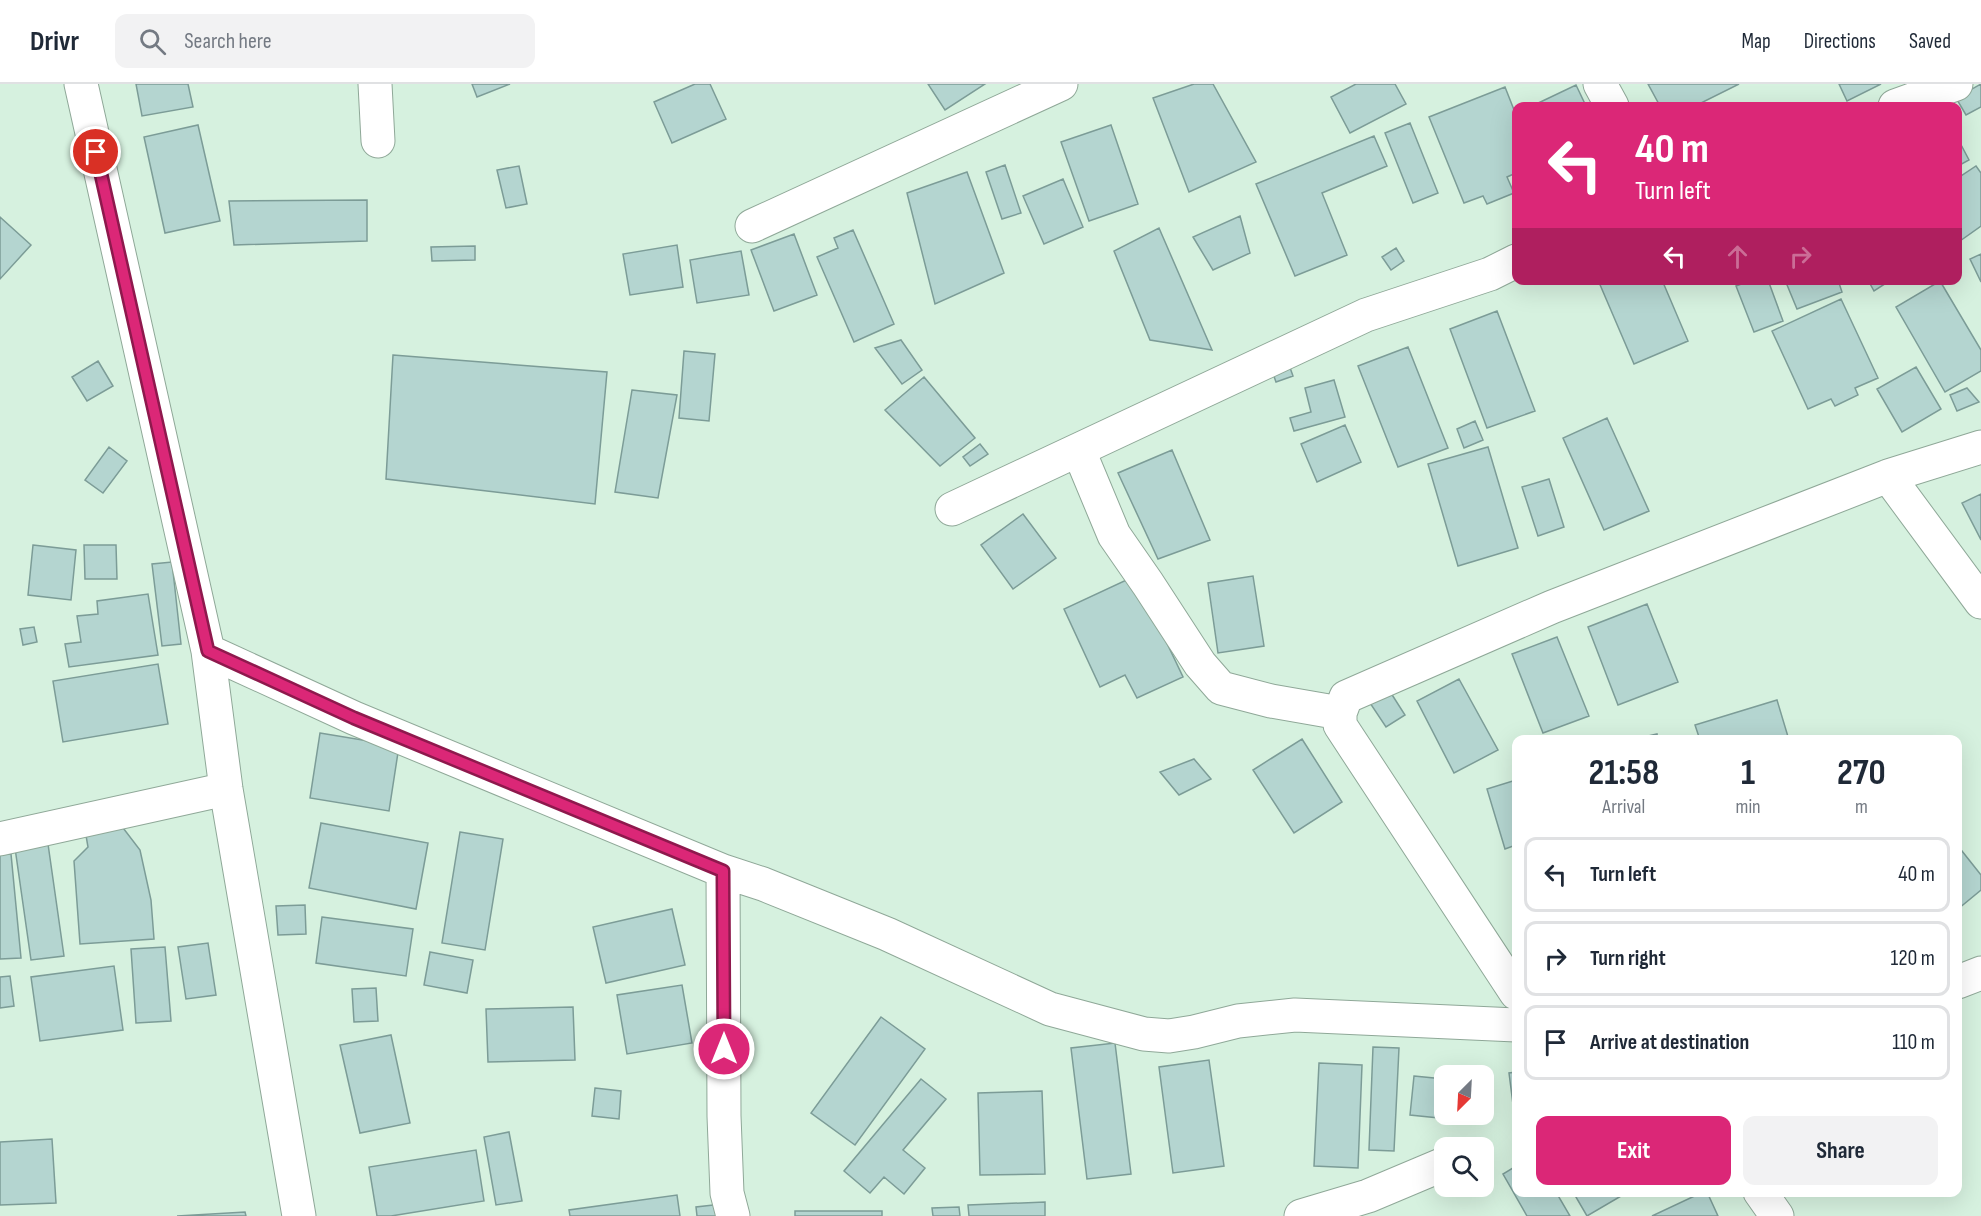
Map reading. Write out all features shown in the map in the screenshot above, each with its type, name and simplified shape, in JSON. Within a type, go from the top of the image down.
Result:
[{"type":"street","points":[[81,84],[208,651],[226,789],[299,1216]]},
{"type":"street","points":[[375,84],[378,141]]},
{"type":"street","points":[[752,226],[1060,84]]},
{"type":"street","points":[[1600,84],[1610,102]]},
{"type":"street","points":[[1906,102],[1956,84]]},
{"type":"street","points":[[952,509],[1366,315],[1490,274],[1512,263]]},
{"type":"street","points":[[1512,987],[1340,725],[1340,713],[1346,697],[1552,607],[1888,476],[1981,447]]},
{"type":"street","points":[[1079,451],[1114,535],[1200,664],[1221,688],[1271,701],[1340,713]]},
{"type":"street","points":[[1888,476],[1981,602]]},
{"type":"street","points":[[208,651],[354,718],[723,871],[763,884],[887,934],[1050,1009],[1144,1034],[1169,1036],[1238,1020],[1295,1015],[1512,1025]]},
{"type":"street","points":[[0,839],[226,789]]},
{"type":"street","points":[[723,871],[725,1127],[727,1193],[733,1216]]},
{"type":"street","points":[[1962,980],[1981,973]]},
{"type":"street","points":[[1301,1216],[1368,1196],[1434,1168]]},
{"type":"street","points":[[1764,1197],[1777,1216]]},
{"type":"building","points":[[136,84],[188,84],[193,107],[142,116]]},
{"type":"building","points":[[472,84],[510,84],[477,97]]},
{"type":"building","points":[[695,84],[710,84],[726,119],[672,143],[654,102]]},
{"type":"building","points":[[928,84],[985,84],[945,110]]},
{"type":"building","points":[[1194,84],[1213,84],[1256,162],[1189,192],[1153,98]]},
{"type":"building","points":[[1356,84],[1395,84],[1406,104],[1350,133],[1331,97]]},
{"type":"building","points":[[1648,84],[1739,84],[1703,102],[1658,102]]},
{"type":"building","points":[[1839,84],[1881,84],[1847,101]]},
{"type":"building","points":[[1981,84],[1981,107],[1966,115],[1962,108],[1962,102],[1958,102],[1956,98]]},
{"type":"building","points":[[1576,85],[1584,102],[1540,102]]},
{"type":"building","points":[[1505,87],[1512,105],[1512,175],[1507,177],[1512,194],[1487,204],[1483,196],[1464,203],[1429,117]]},
{"type":"building","points":[[1410,123],[1438,193],[1413,203],[1385,133]]},
{"type":"building","points":[[198,125],[220,221],[165,233],[144,137]]},
{"type":"building","points":[[1111,125],[1138,204],[1089,221],[1061,142]]},
{"type":"building","points":[[1374,136],[1387,166],[1322,193],[1347,255],[1295,276],[1256,184]]},
{"type":"building","points":[[1962,147],[1969,160],[1962,164]]},
{"type":"building","points":[[1005,165],[1021,213],[1002,219],[986,172]]},
{"type":"building","points":[[519,166],[527,204],[506,208],[497,170]]},
{"type":"building","points":[[1976,166],[1981,173],[1981,226],[1962,240],[1962,175]]},
{"type":"building","points":[[967,172],[1004,273],[935,304],[907,193]]},
{"type":"building","points":[[1063,179],[1083,227],[1044,244],[1023,196]]},
{"type":"building","points":[[367,200],[367,241],[234,245],[229,201]]},
{"type":"building","points":[[1240,216],[1250,253],[1213,270],[1193,237]]},
{"type":"building","points":[[0,217],[31,245],[0,279]]},
{"type":"building","points":[[1159,228],[1212,350],[1150,340],[1114,251]]},
{"type":"building","points":[[853,230],[894,324],[854,342],[817,257],[838,248],[834,238]]},
{"type":"building","points":[[794,234],[817,295],[774,311],[751,250]]},
{"type":"building","points":[[677,245],[683,287],[630,295],[623,254]]},
{"type":"building","points":[[475,246],[475,260],[432,261],[431,247]]},
{"type":"building","points":[[1396,248],[1404,261],[1391,270],[1382,257]]},
{"type":"building","points":[[741,251],[749,295],[697,303],[690,260]]},
{"type":"building","points":[[1981,254],[1981,282],[1970,259]]},
{"type":"building","points":[[1600,285],[1664,285],[1688,341],[1634,364]]},
{"type":"building","points":[[1770,285],[1783,321],[1754,332],[1736,286]]},
{"type":"building","points":[[1787,285],[1840,285],[1842,292],[1797,309]]},
{"type":"building","points":[[1871,285],[1883,285],[1874,291]]},
{"type":"building","points":[[1933,285],[1942,285],[1981,350],[1981,371],[1945,392],[1896,307]]},
{"type":"building","points":[[1841,299],[1878,378],[1855,388],[1858,395],[1835,406],[1831,399],[1808,409],[1772,331]]},
{"type":"building","points":[[1497,311],[1535,411],[1487,428],[1450,329]]},
{"type":"building","points":[[901,340],[922,370],[902,384],[875,348]]},
{"type":"building","points":[[1408,347],[1448,448],[1398,467],[1358,366]]},
{"type":"building","points":[[684,351],[715,354],[709,421],[679,418]]},
{"type":"building","points":[[393,355],[607,372],[595,504],[386,479]]},
{"type":"building","points":[[98,361],[113,386],[87,401],[72,377]]},
{"type":"building","points":[[1288,362],[1293,376],[1276,382],[1271,368]]},
{"type":"building","points":[[1916,367],[1941,409],[1902,432],[1877,389]]},
{"type":"building","points":[[924,377],[975,438],[940,466],[885,410]]},
{"type":"building","points":[[1334,380],[1345,417],[1294,431],[1290,418],[1311,412],[1305,388]]},
{"type":"building","points":[[1967,388],[1979,402],[1957,411],[1950,395]]},
{"type":"building","points":[[632,390],[677,395],[658,498],[615,492]]},
{"type":"building","points":[[1607,418],[1649,511],[1604,530],[1563,438]]},
{"type":"building","points":[[1475,421],[1483,440],[1464,448],[1457,429]]},
{"type":"building","points":[[1345,425],[1361,462],[1317,482],[1301,444]]},
{"type":"building","points":[[980,444],[988,454],[970,466],[963,457]]},
{"type":"building","points":[[109,447],[127,461],[103,493],[85,480]]},
{"type":"building","points":[[1488,447],[1518,548],[1458,566],[1428,464]]},
{"type":"building","points":[[1172,450],[1210,540],[1158,559],[1118,473]]},
{"type":"building","points":[[1549,479],[1564,527],[1538,536],[1522,487]]},
{"type":"building","points":[[1981,494],[1981,540],[1962,503]]},
{"type":"building","points":[[1023,514],[1056,558],[1013,589],[981,545]]},
{"type":"building","points":[[33,545],[76,550],[71,600],[28,595]]},
{"type":"building","points":[[84,545],[116,545],[117,579],[85,579]]},
{"type":"building","points":[[172,562],[181,644],[162,646],[152,564]]},
{"type":"building","points":[[1135,576],[1183,677],[1137,698],[1125,675],[1100,687],[1064,609]]},
{"type":"building","points":[[1253,576],[1264,646],[1218,653],[1208,583]]},
{"type":"building","points":[[148,594],[158,655],[69,667],[65,644],[81,642],[77,616],[98,614],[97,601]]},
{"type":"building","points":[[1647,604],[1678,682],[1618,705],[1588,627]]},
{"type":"building","points":[[34,627],[37,642],[23,645],[20,629]]},
{"type":"building","points":[[1557,637],[1589,716],[1543,733],[1512,654]]},
{"type":"building","points":[[158,664],[168,724],[63,742],[53,681]]},
{"type":"building","points":[[1459,679],[1498,750],[1454,773],[1417,701]]},
{"type":"building","points":[[1389,690],[1405,715],[1386,727],[1370,703]]},
{"type":"building","points":[[1777,700],[1788,735],[1698,735],[1695,725]]},
{"type":"building","points":[[320,733],[399,746],[389,811],[310,798]]},
{"type":"building","points":[[1302,739],[1342,802],[1294,833],[1253,770]]},
{"type":"building","points":[[1194,759],[1211,779],[1179,795],[1160,772]]},
{"type":"building","points":[[1512,781],[1512,846],[1505,849],[1487,789]]},
{"type":"building","points":[[117,820],[140,850],[151,900],[154,939],[80,944],[74,861],[88,847],[84,824]]},
{"type":"building","points":[[321,823],[428,843],[416,909],[309,888]]},
{"type":"building","points":[[460,832],[503,839],[485,950],[442,943]]},
{"type":"building","points":[[48,844],[64,956],[31,960],[15,848]]},
{"type":"building","points":[[1962,851],[1981,875],[1981,890],[1962,906]]},
{"type":"building","points":[[0,854],[11,854],[21,958],[0,959]]},
{"type":"building","points":[[305,905],[306,934],[278,935],[276,906]]},
{"type":"building","points":[[672,909],[685,965],[606,983],[593,927]]},
{"type":"building","points":[[322,917],[413,929],[406,976],[316,963]]},
{"type":"building","points":[[208,943],[216,995],[186,999],[178,947]]},
{"type":"building","points":[[165,947],[171,1021],[136,1023],[131,949]]},
{"type":"building","points":[[430,952],[473,960],[467,993],[424,985]]},
{"type":"building","points":[[114,966],[123,1030],[40,1041],[31,977]]},
{"type":"building","points":[[10,976],[14,1006],[0,1008],[0,977]]},
{"type":"building","points":[[682,985],[692,1043],[627,1054],[617,995]]},
{"type":"building","points":[[376,988],[378,1021],[354,1022],[352,989]]},
{"type":"building","points":[[573,1007],[575,1060],[488,1062],[486,1009]]},
{"type":"building","points":[[881,1017],[925,1049],[855,1145],[811,1113]]},
{"type":"building","points":[[391,1035],[410,1123],[360,1133],[340,1045]]},
{"type":"building","points":[[1115,1043],[1131,1174],[1087,1179],[1071,1048]]},
{"type":"building","points":[[1373,1047],[1399,1048],[1394,1151],[1369,1150]]},
{"type":"building","points":[[1209,1060],[1224,1166],[1173,1173],[1159,1067]]},
{"type":"building","points":[[1319,1063],[1362,1065],[1358,1168],[1314,1166]]},
{"type":"building","points":[[1509,1073],[1512,1073],[1512,1096]]},
{"type":"building","points":[[1414,1076],[1434,1078],[1434,1117],[1410,1115]]},
{"type":"building","points":[[921,1079],[946,1099],[903,1150],[925,1168],[904,1194],[884,1177],[870,1193],[844,1171]]},
{"type":"building","points":[[595,1088],[621,1091],[619,1119],[592,1116]]},
{"type":"building","points":[[1042,1091],[1045,1174],[980,1175],[978,1093]]},
{"type":"building","points":[[509,1132],[522,1201],[496,1205],[484,1137]]},
{"type":"building","points":[[52,1139],[56,1203],[0,1205],[0,1142]]},
{"type":"building","points":[[476,1150],[484,1201],[391,1216],[377,1216],[369,1167]]},
{"type":"building","points":[[1512,1168],[1512,1190],[1503,1174]]},
{"type":"building","points":[[677,1195],[680,1216],[570,1216],[569,1210]]},
{"type":"building","points":[[1516,1197],[1559,1197],[1570,1216],[1527,1216]]},
{"type":"building","points":[[1576,1197],[1619,1197],[1587,1216]]},
{"type":"building","points":[[1692,1197],[1709,1197],[1718,1216],[1652,1216]]},
{"type":"building","points":[[1045,1202],[1045,1216],[969,1216],[968,1205]]},
{"type":"building","points":[[722,1204],[724,1216],[697,1216],[696,1207]]},
{"type":"building","points":[[959,1207],[960,1216],[933,1216],[932,1208]]},
{"type":"building","points":[[795,1211],[882,1211],[882,1216],[795,1216]]},
{"type":"building","points":[[245,1212],[246,1216],[177,1216]]},
{"type":"route","points":[[96,152],[208,651],[354,718],[723,871],[724,1049]]}]
